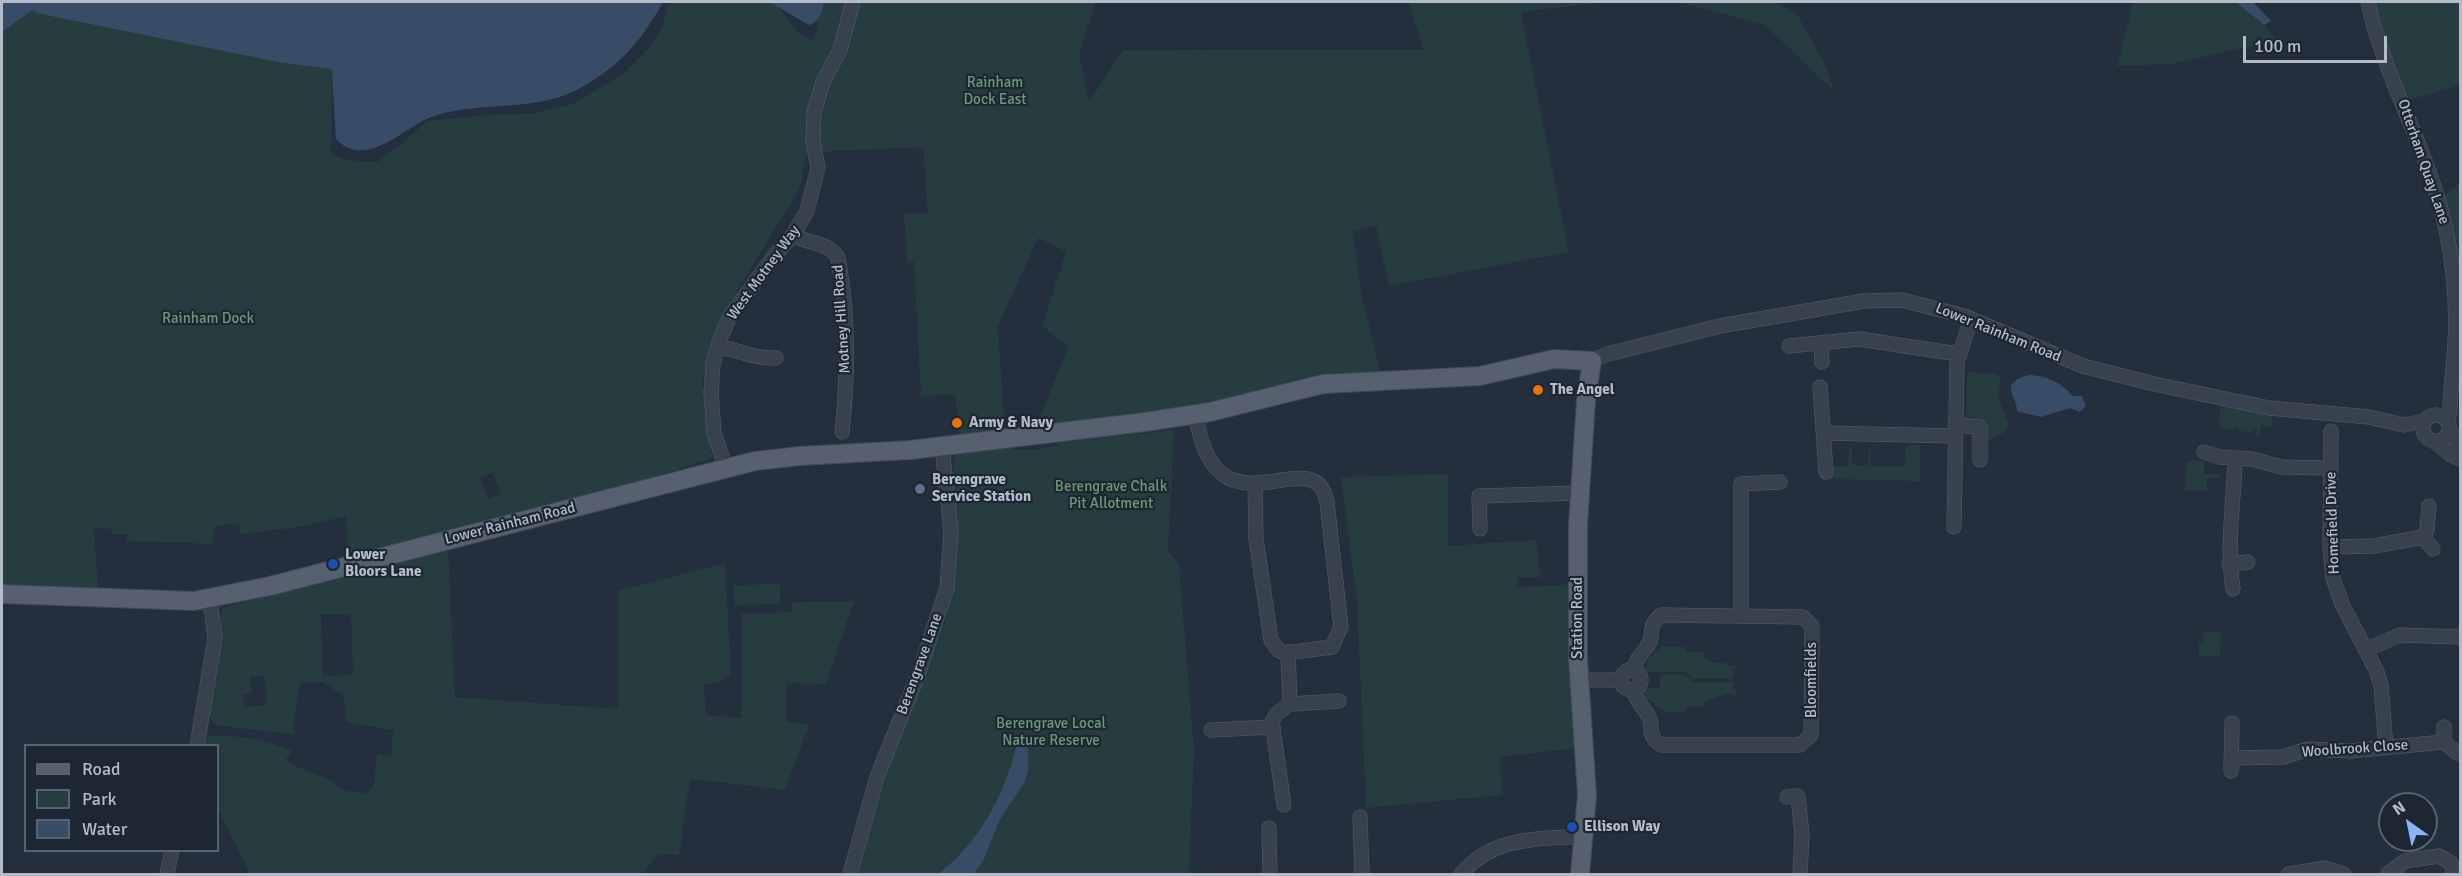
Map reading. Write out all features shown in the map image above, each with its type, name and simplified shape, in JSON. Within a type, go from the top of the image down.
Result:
[{"type":"main road","name":"Lower Rainham Road","points":[[2,594],[194,601],[210,599],[270,586],[755,461],[800,456],[886,452],[1196,415],[1323,384],[1480,376],[1554,359],[1592,361]]},
{"type":"main road","name":"Station Road","points":[[1580,874],[1587,795],[1579,680],[1579,493],[1586,400],[1592,361]]},
{"type":"street","name":"West Motney Way","points":[[723,469],[724,462],[714,433],[711,393],[713,364],[730,316],[774,256],[793,235],[807,211],[816,181],[818,164],[813,140],[814,112],[823,82],[840,50],[853,2]]},
{"type":"street","name":"Otterham Quay Lane","points":[[2368,2],[2374,29],[2416,136],[2446,228],[2456,302],[2448,425],[2458,443],[2460,459],[2430,439]]},
{"type":"street","name":"Motney Hill Road","points":[[793,235],[804,241],[830,248],[838,259],[846,348],[842,432]]},
{"type":"street","name":"Lower Rainham Road","points":[[1592,361],[1608,354],[1681,335],[1885,299],[1911,302],[1971,319],[2062,358],[2122,377],[2258,406],[2369,417],[2404,424],[2429,418]]},
{"type":"street","points":[[1954,527],[1958,354],[1971,319]]},
{"type":"street","points":[[1789,346],[1867,340],[1958,354]]},
{"type":"street","points":[[1821,343],[1822,362]]},
{"type":"street","points":[[718,347],[744,352],[758,359],[776,358]]},
{"type":"street","points":[[1820,387],[1826,472]]},
{"type":"street","points":[[2429,418],[2441,416],[2448,425],[2445,438],[2430,439],[2422,429],[2429,418],[2450,398]]},
{"type":"street","points":[[1196,415],[1203,448],[1214,466],[1230,479],[1255,484],[1307,478],[1321,485],[1327,500],[1341,627],[1332,647],[1288,652],[1278,650],[1271,640],[1256,539],[1255,484]]},
{"type":"street","name":"Lower Rainham Road","points":[[2404,424],[2414,434],[2430,439]]},
{"type":"street","points":[[1824,433],[1955,430],[1980,427],[1980,460]]},
{"type":"street","name":"Homefield Drive","points":[[2331,431],[2330,546],[2333,578],[2339,597],[2381,685],[2386,748]]},
{"type":"street","name":"Berengrave Lane","points":[[850,874],[877,777],[918,675],[947,588],[951,532],[942,446]]},
{"type":"street","points":[[2204,452],[2219,457],[2252,459],[2282,468],[2331,468]]},
{"type":"street","points":[[2233,589],[2229,564],[2235,458]]},
{"type":"street","points":[[1741,616],[1741,483],[1780,482]]},
{"type":"street","points":[[1480,530],[1479,496],[1579,493]]},
{"type":"street","points":[[2330,546],[2374,546],[2423,537],[2427,530],[2428,506]]},
{"type":"street","points":[[2423,537],[2433,549]]},
{"type":"street","points":[[2229,564],[2248,562]]},
{"type":"street","points":[[196,744],[215,638],[210,599]]},
{"type":"street","name":"Bloomfields","points":[[1633,670],[1637,656],[1650,643],[1652,624],[1661,615],[1803,617],[1812,626],[1811,735],[1800,745],[1661,745],[1651,735],[1649,717],[1637,702],[1634,690]]},
{"type":"street","points":[[2366,650],[2400,636],[2460,637]]},
{"type":"street","points":[[1288,652],[1290,704]]},
{"type":"street","name":"Bloomfields","points":[[1633,670],[1638,672],[1642,680],[1640,686],[1634,690],[1625,688],[1621,680],[1624,672],[1633,670]]},
{"type":"street","points":[[1579,680],[1621,680]]},
{"type":"street","points":[[1284,805],[1273,727],[1276,714],[1290,704],[1339,701]]},
{"type":"street","name":"Woolbrook Close","points":[[2232,723],[2231,765],[2283,757],[2308,749],[2349,751],[2444,742]]},
{"type":"street","points":[[1211,730],[1273,727]]},
{"type":"street","points":[[2444,727],[2444,742],[2457,753]]},
{"type":"street","points":[[1787,797],[1798,796],[1802,835],[1800,874]]},
{"type":"street","points":[[1360,817],[1362,874]]},
{"type":"street","points":[[1269,828],[1270,874]]},
{"type":"street","points":[[1461,874],[1482,854],[1503,844],[1584,836]]},
{"type":"street","points":[[167,874],[172,852]]},
{"type":"street","points":[[2388,874],[2405,861],[2439,856],[2451,863],[2454,874]]},
{"type":"street","points":[[2289,874],[2326,868],[2344,874]]},
{"type":"green space","points":[[2,2],[663,2],[647,28],[629,50],[608,70],[582,87],[547,100],[471,108],[434,116],[373,148],[360,150],[348,148],[336,139],[332,81],[331,154],[345,160],[377,162],[427,121],[536,113],[575,103],[623,74],[650,47],[663,25],[668,2],[1096,2],[1079,54],[1089,102],[1123,50],[1423,49],[1409,3],[1605,2],[1521,12],[1569,252],[1389,286],[1376,226],[1353,231],[1361,292],[1381,375],[1330,374],[1202,404],[1035,430],[1068,347],[1042,325],[1066,252],[1038,238],[998,326],[1005,434],[960,439],[955,394],[921,396],[914,262],[907,261],[904,214],[928,213],[923,147],[818,152],[806,156],[800,188],[724,312],[702,381],[712,458],[611,492],[348,557],[346,516],[300,527],[240,534],[240,523],[215,526],[213,544],[127,541],[127,535],[112,534],[111,529],[94,528],[98,594],[2,592]],"holes":[[[778,6],[809,25],[818,20],[814,42],[797,31]],[[493,473],[501,494],[488,499],[480,477]]]},
{"type":"green space","points":[[1678,2],[1775,2],[1798,16],[1825,65],[1835,92],[1765,25]]},
{"type":"green space","points":[[2133,2],[2253,2],[2271,21],[2264,25],[2277,40],[2172,64],[2117,66]]},
{"type":"green space","points":[[2373,2],[2460,2],[2460,85],[2405,101]]},
{"type":"green space","points":[[2460,183],[2460,339],[2441,198]]},
{"type":"green space","points":[[1967,372],[1997,374],[2000,377],[1999,400],[2009,424],[2004,433],[1998,434],[1987,443],[1966,422]]},
{"type":"green space","points":[[2220,403],[2273,414],[2271,427],[2261,425],[2259,436],[2257,436],[2257,428],[2252,428],[2252,432],[2245,432],[2245,430],[2239,432],[2238,426],[2235,426],[2235,429],[2219,429]]},
{"type":"green space","name":"Berengrave Local Nature Reserve","points":[[1174,430],[1168,552],[1179,564],[1194,750],[1189,874],[853,874],[869,817],[946,619],[955,569],[957,522],[951,489],[955,453],[1011,446],[1012,449],[1026,450],[1060,446],[1059,442]]},
{"type":"green space","points":[[1906,445],[1931,445],[1920,446],[1920,481],[1832,479],[1833,466],[1848,466],[1849,448],[1852,448],[1852,465],[1868,465],[1869,449],[1871,450],[1871,466],[1904,466]]},
{"type":"green space","points":[[2204,460],[2204,474],[2219,475],[2220,478],[2207,478],[2207,488],[2210,491],[2184,491],[2187,462]]},
{"type":"green space","points":[[1448,474],[1448,546],[1536,540],[1541,577],[1517,577],[1518,587],[1575,584],[1577,748],[1499,757],[1503,795],[1366,808],[1357,600],[1341,477]]},
{"type":"green space","points":[[448,546],[455,697],[618,709],[618,591],[725,563],[731,674],[723,681],[704,685],[706,715],[741,718],[741,614],[792,612],[792,602],[854,601],[826,684],[787,683],[787,721],[809,725],[785,790],[690,779],[679,855],[658,854],[642,874],[250,874],[219,811],[219,744],[203,744],[204,736],[249,738],[271,743],[292,751],[286,759],[293,765],[333,781],[341,790],[365,794],[374,785],[377,754],[391,756],[393,730],[346,722],[344,696],[323,682],[300,683],[293,734],[218,726],[208,716],[222,608]],"holes":[[[351,614],[353,675],[323,676],[321,615]],[[264,676],[267,705],[244,707],[243,695],[252,694],[250,677]]]},
{"type":"green space","points":[[780,584],[780,604],[735,605],[733,585]]},
{"type":"green space","points":[[2203,632],[2221,632],[2220,656],[2199,656],[2199,643],[2203,643]]},
{"type":"green space","points":[[1662,646],[1685,647],[1686,652],[1703,652],[1703,657],[1715,663],[1737,666],[1737,669],[1733,669],[1733,679],[1692,679],[1686,672],[1647,672],[1645,669],[1648,660]]},
{"type":"green space","points":[[1660,674],[1685,675],[1692,682],[1733,682],[1737,694],[1727,694],[1704,702],[1703,707],[1686,707],[1685,712],[1665,712],[1649,700],[1646,703],[1642,698],[1647,688],[1660,688]]},
{"type":"water","points":[[2,2],[663,2],[647,28],[629,50],[608,70],[582,87],[547,100],[471,108],[434,116],[385,143],[360,150],[348,148],[336,139],[332,69],[278,62],[41,14],[32,10],[2,32]]},
{"type":"water","points":[[769,2],[824,2],[818,19],[809,25]]},
{"type":"water","points":[[2236,2],[2253,2],[2271,21],[2264,25]]},
{"type":"water","points":[[2029,375],[2053,381],[2072,396],[2082,396],[2086,406],[2080,412],[2070,408],[2041,417],[2017,411],[2011,386],[2019,378]]},
{"type":"water","points":[[1024,741],[1028,744],[1028,770],[1024,783],[1000,819],[984,859],[974,874],[938,874],[966,848],[988,818],[1004,784],[1016,748],[1019,742]]},
{"type":"place","name":"The Angel","points":[[1538,390]]},
{"type":"place","name":"Army & Navy","points":[[957,423]]},
{"type":"place","name":"Berengrave Service Station","points":[[920,489]]},
{"type":"place","name":"Lower Bloors Lane","points":[[333,564]]},
{"type":"place","name":"Ellison Way","points":[[1572,827]]},
{"type":"park label","name":"Rainham Dock East","points":[[995,92]]},
{"type":"park label","name":"Rainham Dock","points":[[208,319]]},
{"type":"park label","name":"Berengrave Chalk Pit Allotment","points":[[1111,496]]}]
